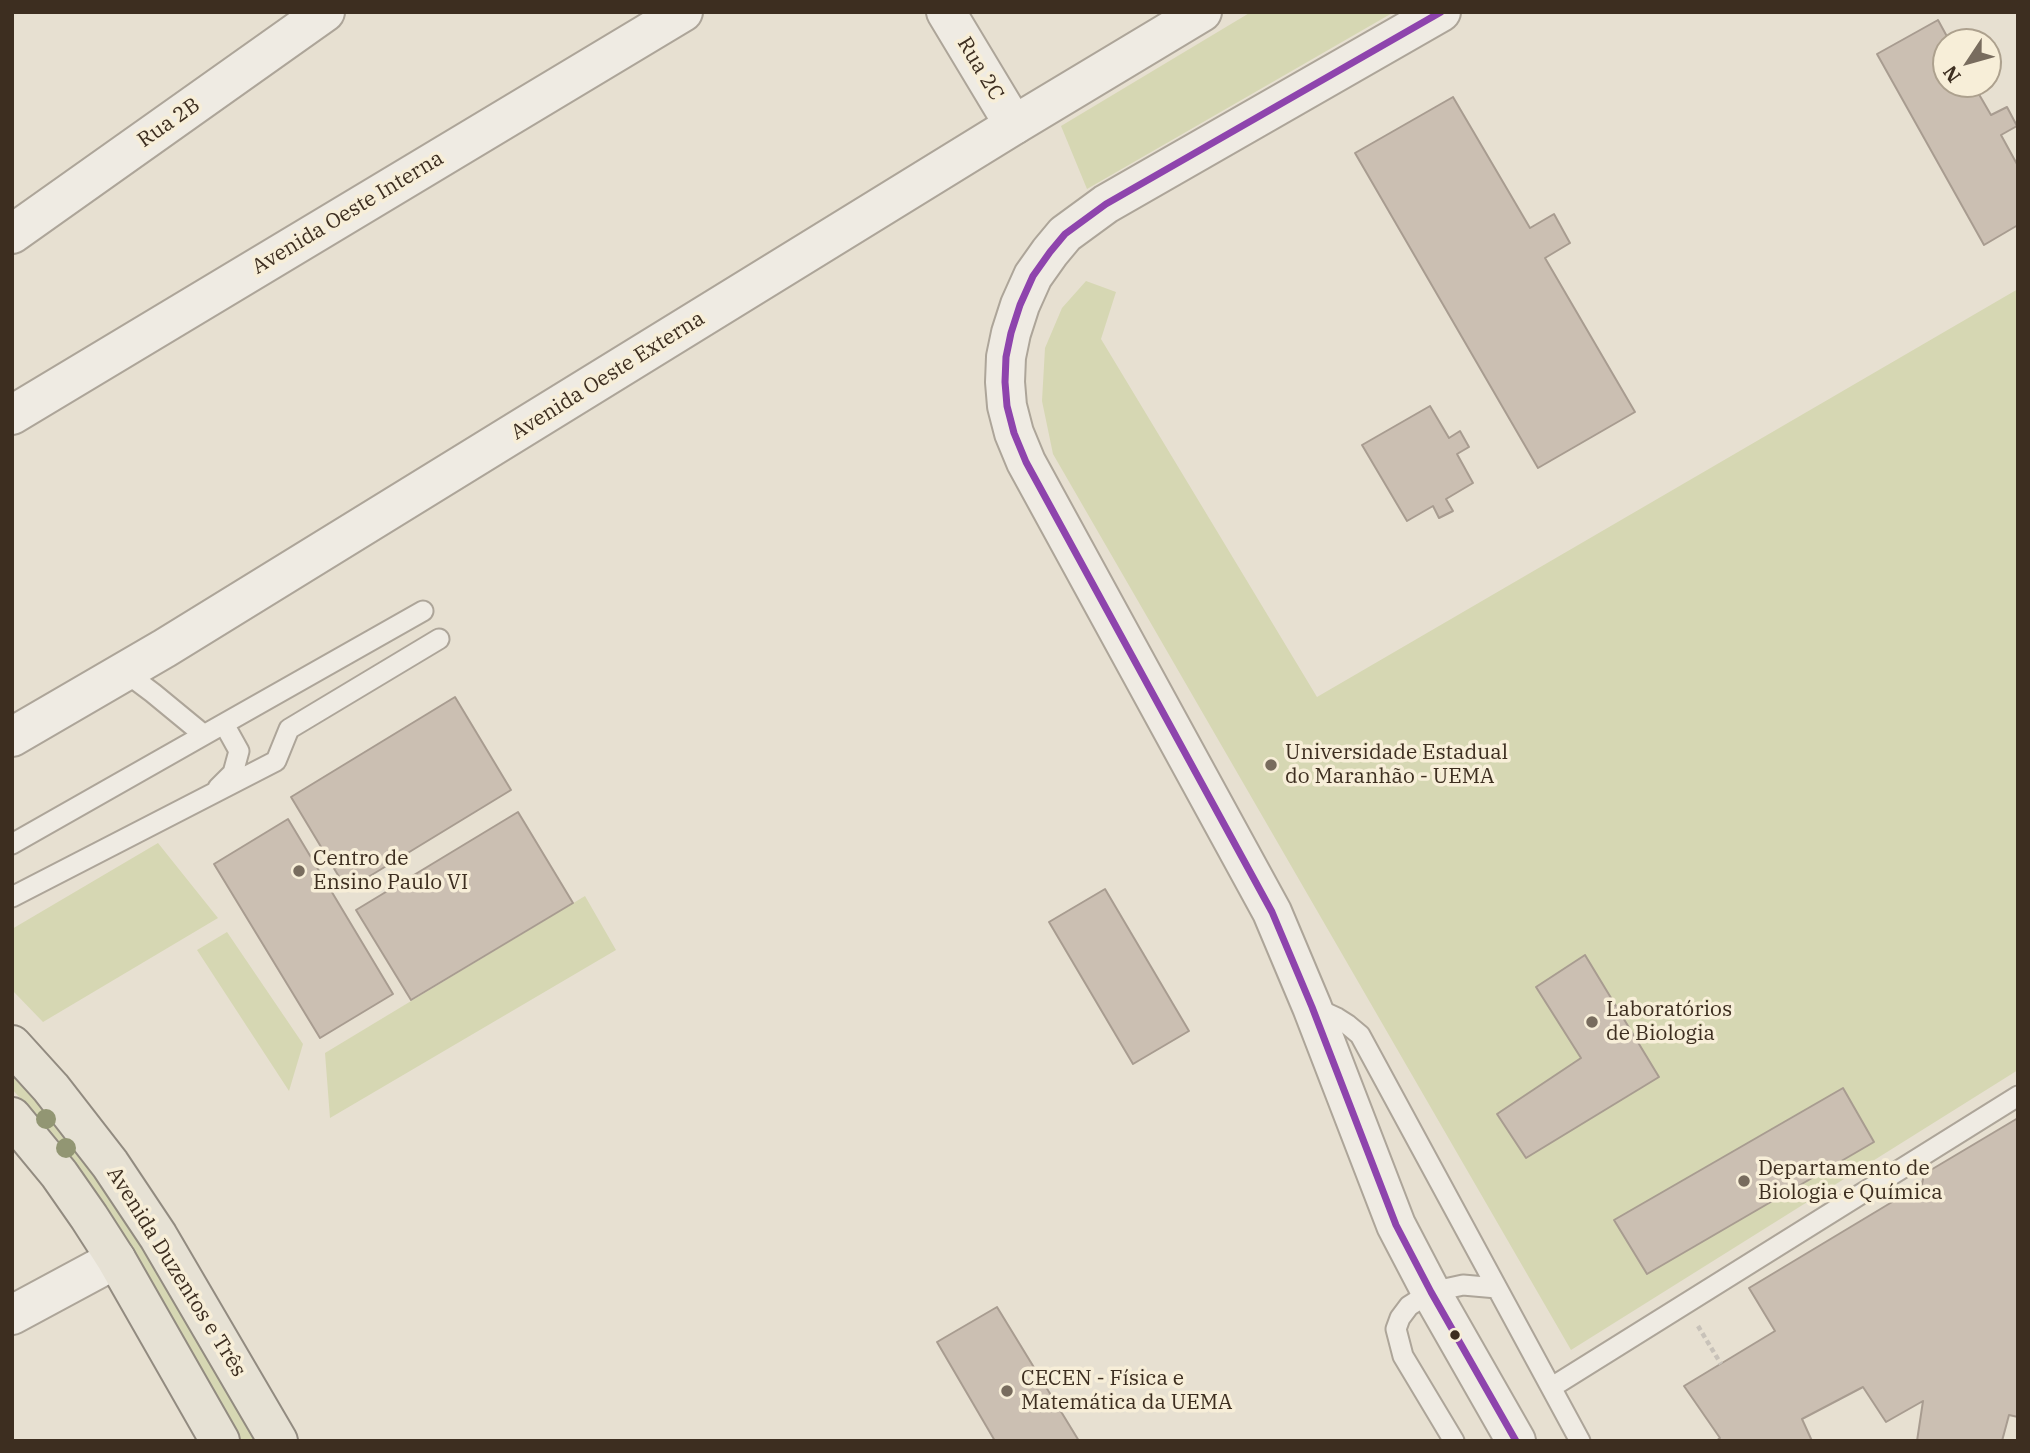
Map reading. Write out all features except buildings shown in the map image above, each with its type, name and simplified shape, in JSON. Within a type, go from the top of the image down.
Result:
[{"type":"main road","name":"Avenida Duzentos e Três","points":[[12,1045],[51,1088],[117,1174],[158,1236],[278,1441]]},
{"type":"main road","points":[[12,1117],[59,1174],[116,1259],[219,1441]]},
{"type":"street","name":"Rua 2B","points":[[12,234],[325,12]]},
{"type":"street","name":"Avenida Oeste Interna","points":[[12,415],[683,12]]},
{"type":"street","name":"Rua 2C","points":[[946,12],[1014,125]]},
{"type":"street","name":"Avenida Oeste Externa","points":[[12,737],[125,672],[1202,12]]},
{"type":"street","points":[[1441,12],[1106,204],[1065,234],[1033,276],[1020,305],[1006,357],[1005,382],[1014,433],[1026,461],[1272,912],[1312,1007],[1396,1225],[1516,1441]]},
{"type":"street","points":[[12,1315],[116,1259]]},
{"type":"lane","points":[[12,844],[423,611]]},
{"type":"lane","points":[[12,897],[276,761],[289,729],[439,639]]},
{"type":"lane","points":[[125,672],[204,735]]},
{"type":"lane","points":[[213,794],[233,773],[239,751],[224,724]]},
{"type":"lane","points":[[1312,1007],[1337,1018],[1360,1035],[1580,1441]]},
{"type":"lane","points":[[1552,1387],[2018,1096]]},
{"type":"lane","points":[[1454,1441],[1403,1356],[1396,1329],[1409,1306],[1431,1292],[1463,1285],[1497,1288]]},
{"type":"path","points":[[1684,1304],[1721,1364]]},
{"type":"green space","points":[[1251,12],[1394,12],[1087,189],[1061,126]]},
{"type":"green space","points":[[1086,281],[1116,292],[1101,339],[1317,697],[2018,289],[2018,1070],[1571,1350],[1053,454],[1042,401],[1045,348],[1062,308]]},
{"type":"green space","points":[[158,843],[218,918],[43,1022],[12,990],[12,929]]},
{"type":"green space","points":[[585,896],[616,950],[330,1118],[325,1053]]},
{"type":"green space","points":[[227,932],[303,1044],[289,1091],[197,950]]},
{"type":"green space","points":[[12,1071],[94,1172],[141,1243],[256,1441],[241,1441],[197,1366],[40,1121],[12,1089]]},
{"type":"transit line","points":[[1441,12],[1106,204],[1065,234],[1033,276],[1020,305],[1006,357],[1005,382],[1007,406],[1014,433],[1026,462],[1272,912],[1312,1007],[1396,1225],[1516,1441]]},
{"type":"place","name":"Universidade Estadual do Maranhão - UEMA","points":[[1271,765]]},
{"type":"place","name":"Centro de Ensino Paulo VI","points":[[299,871]]},
{"type":"place","name":"Laboratórios de Biologia","points":[[1592,1022]]},
{"type":"place","name":"Departamento de Biologia e Química","points":[[1744,1181]]},
{"type":"place","name":"CECEN - Física e Matemática da UEMA","points":[[1007,1391]]}]
